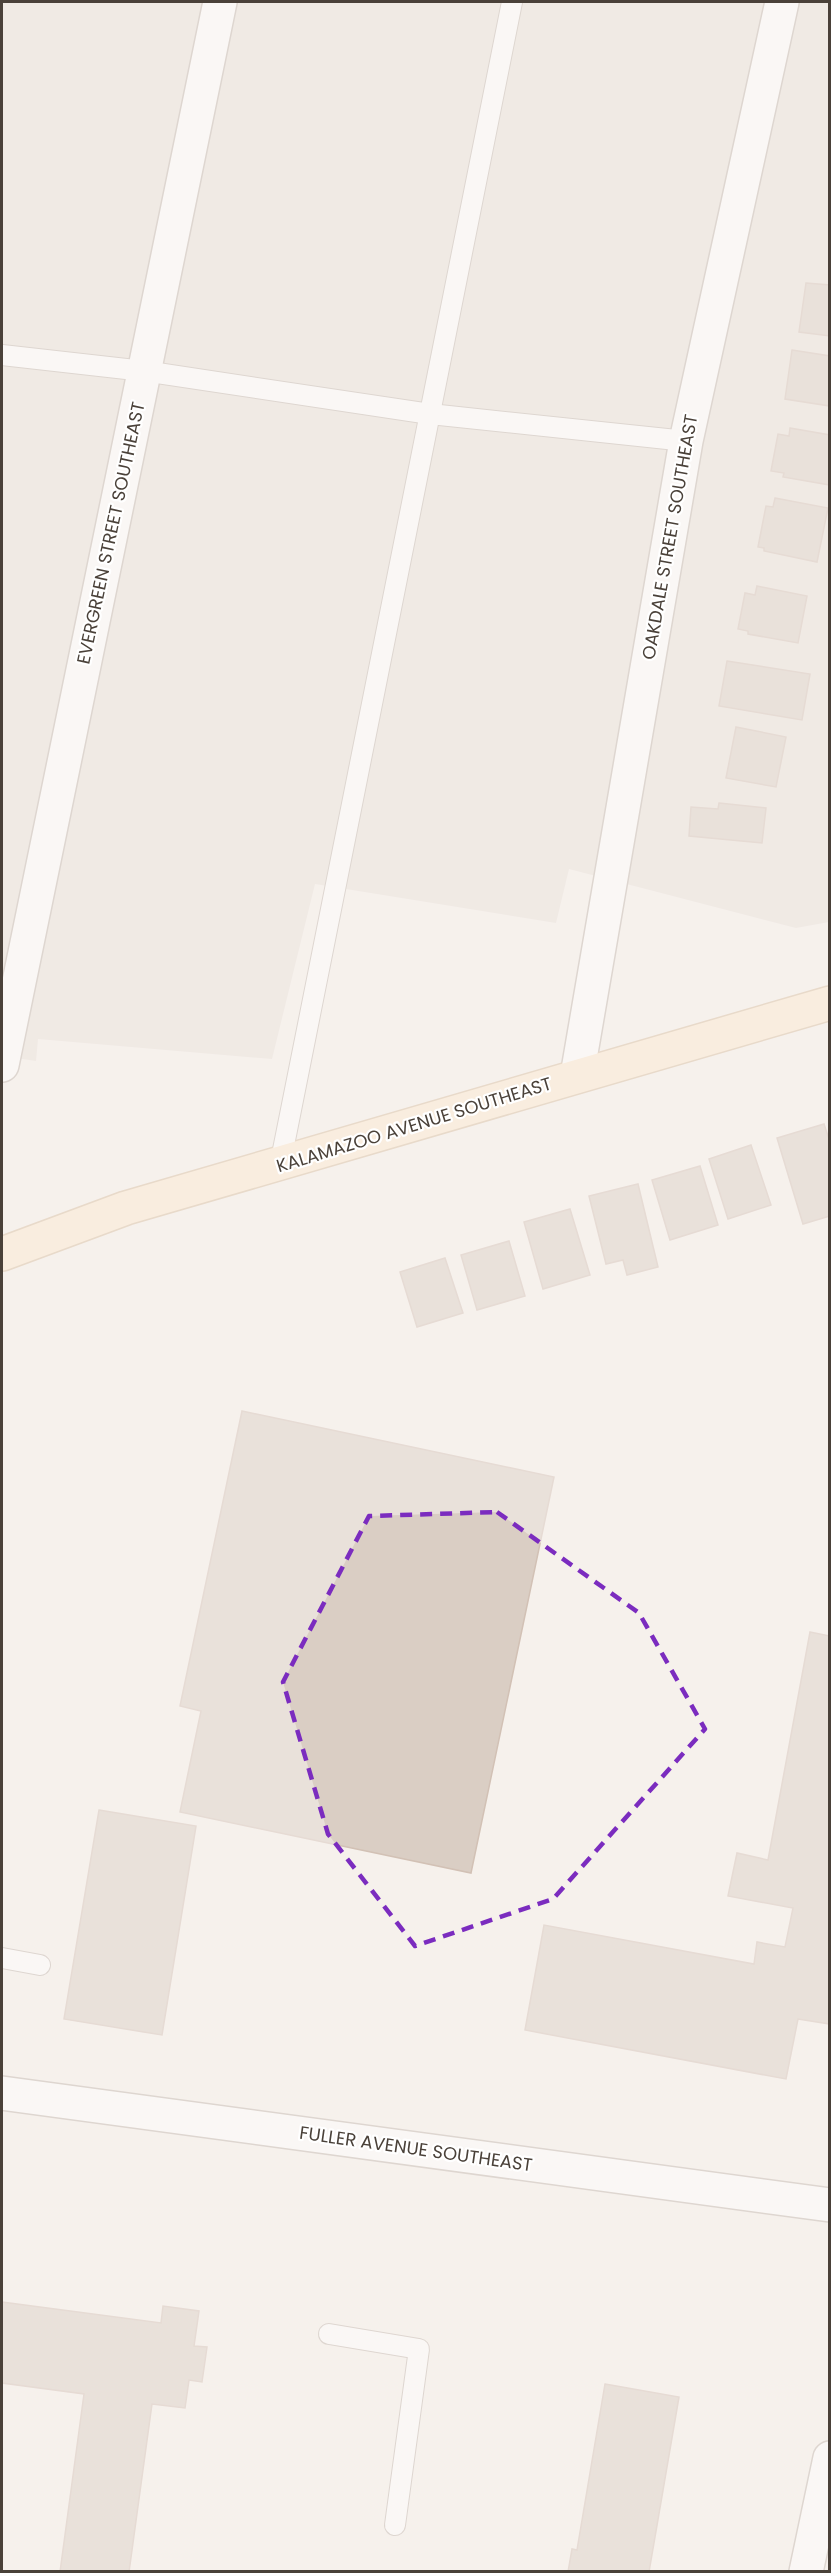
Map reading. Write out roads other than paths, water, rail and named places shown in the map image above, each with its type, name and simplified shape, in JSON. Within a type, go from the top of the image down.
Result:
[{"type":"main road","name":"KALAMAZOO AVENUE SOUTHEAST","points":[[2,1254],[126,1209],[830,1003]]},
{"type":"street","name":"EVERGREEN STREET SOUTHEAST","points":[[2,1065],[220,2]]},
{"type":"street","name":"OAKDALE STREET SOUTHEAST","points":[[577,1076],[686,441],[782,2]]},
{"type":"street","name":"FULLER AVENUE SOUTHEAST","points":[[2,2093],[830,2205]]},
{"type":"street","points":[[806,2571],[829,2464]]},
{"type":"lane","points":[[280,1165],[512,2]]},
{"type":"lane","points":[[2,355],[144,371],[430,414],[686,441]]},
{"type":"lane","points":[[2,1958],[40,1965]]},
{"type":"lane","points":[[329,2334],[419,2349],[395,2525]]}]
